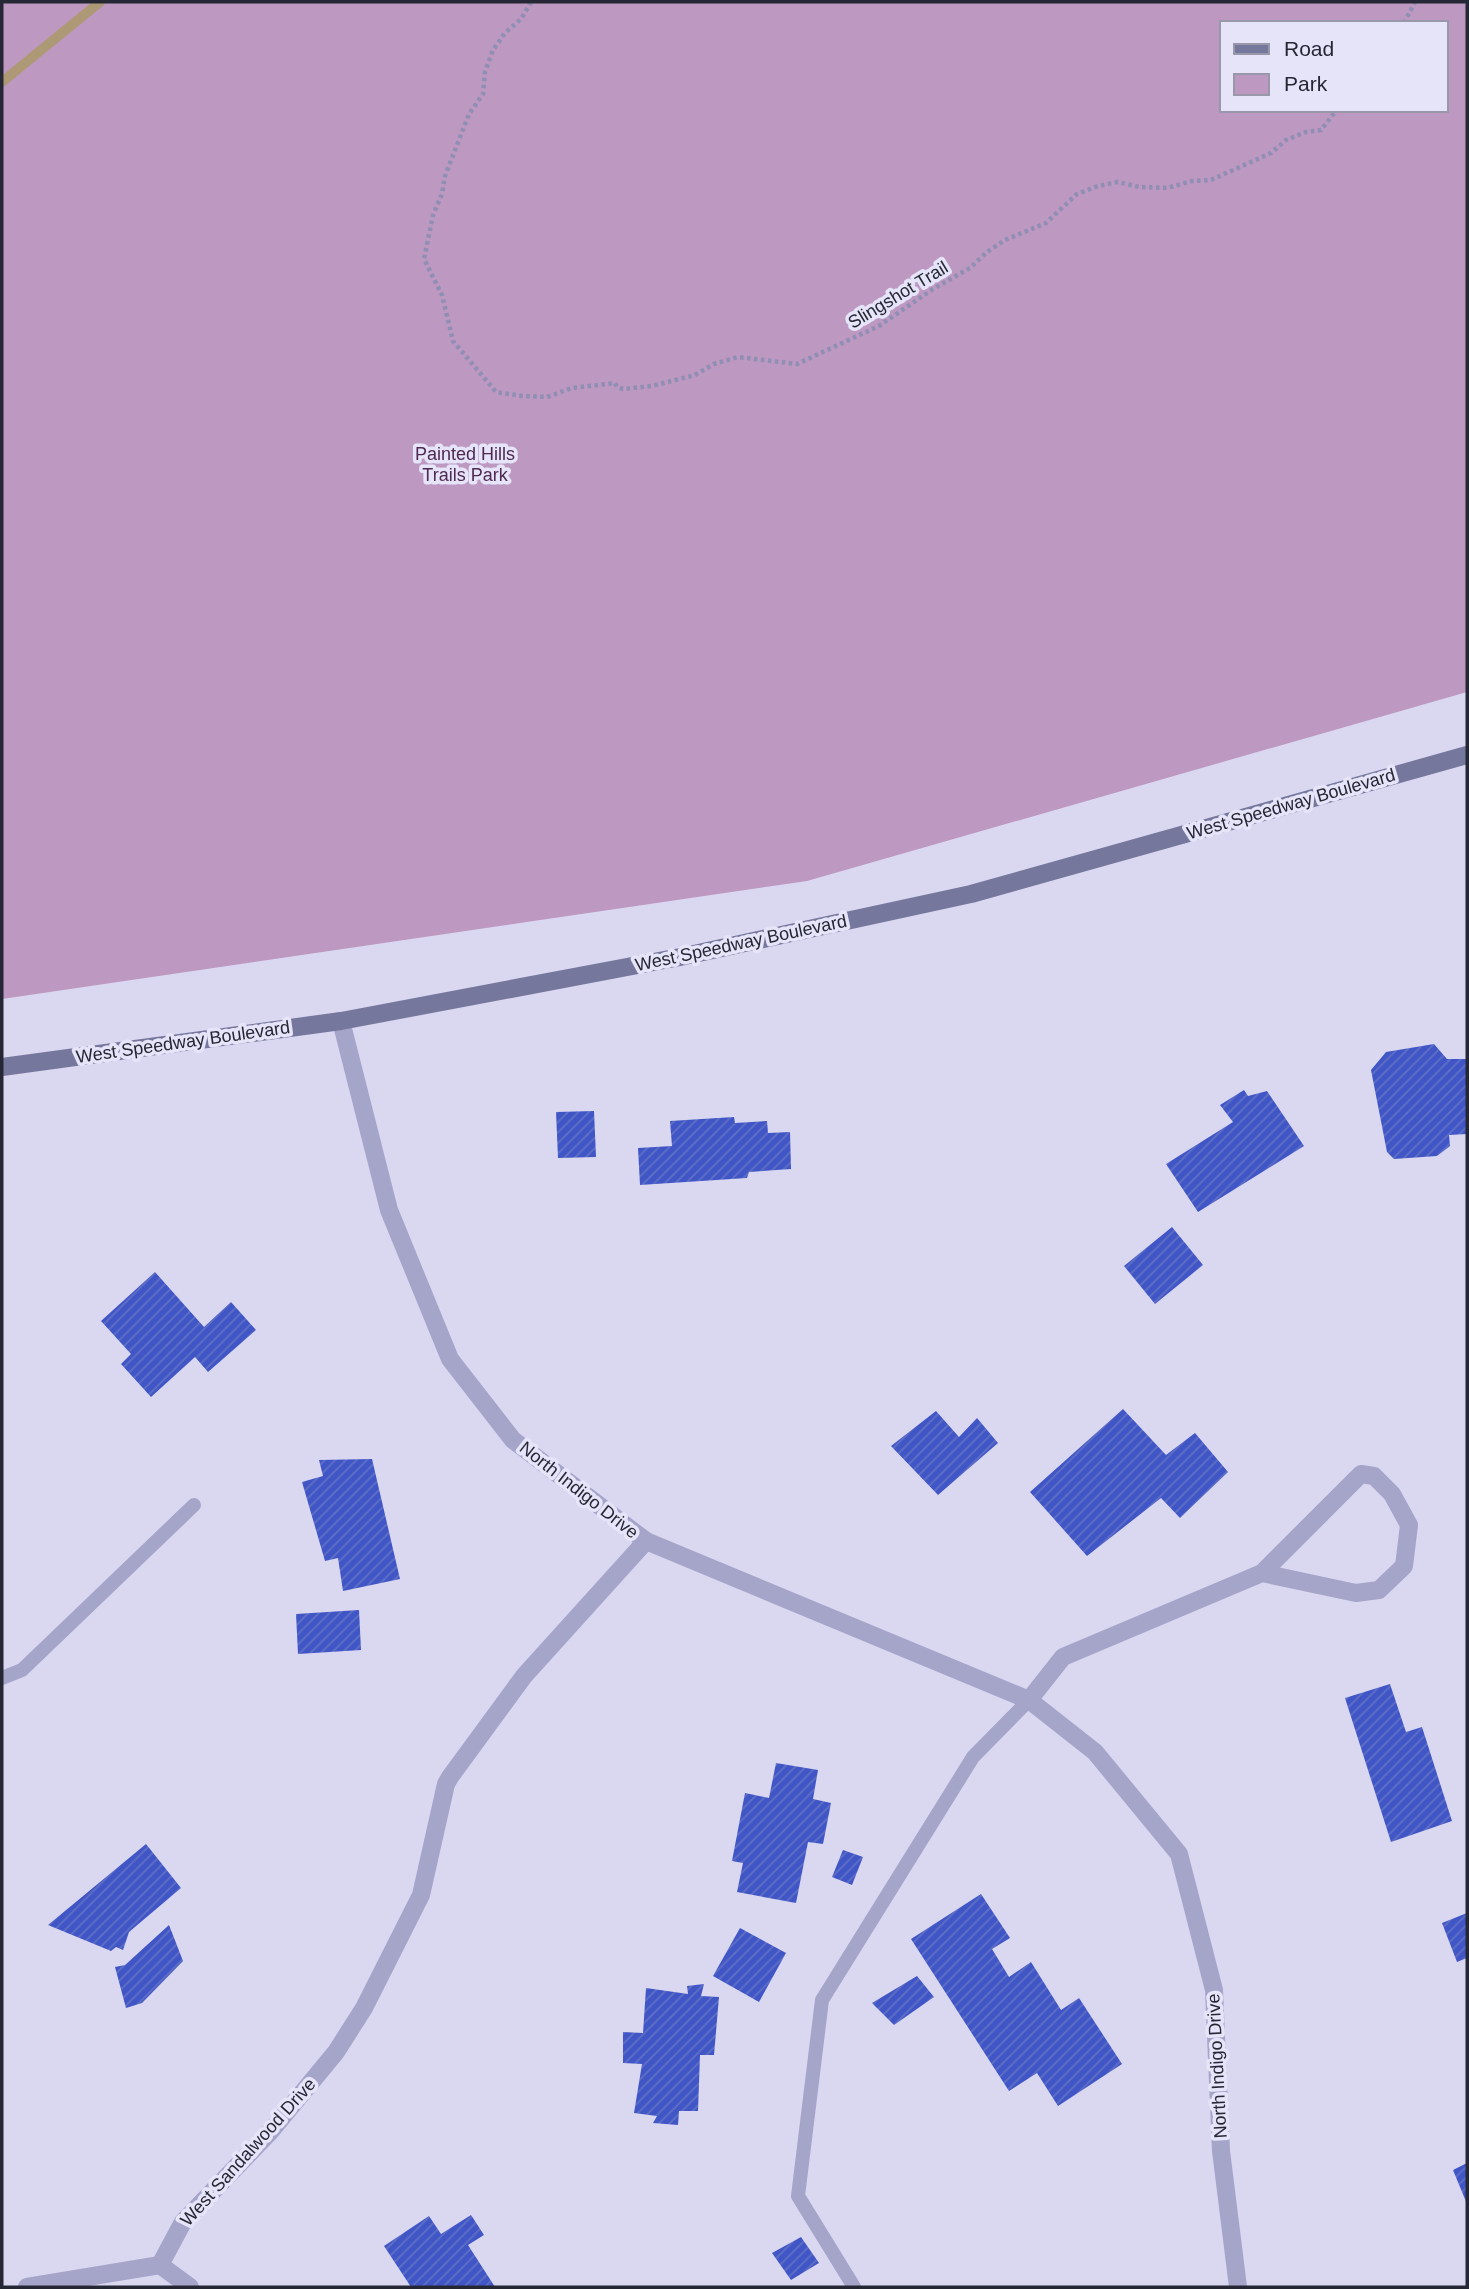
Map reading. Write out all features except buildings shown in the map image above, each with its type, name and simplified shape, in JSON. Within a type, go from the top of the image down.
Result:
[{"type":"main road","name":"West Speedway Boulevard","points":[[2,1067],[341,1021],[680,957],[971,894],[1467,755]]},
{"type":"street","name":"North Indigo Drive","points":[[341,1021],[389,1210],[450,1359],[513,1440],[646,1541],[1029,1700],[1095,1752],[1179,1854],[1214,1990],[1221,2151],[1238,2287]]},
{"type":"street","points":[[1029,1700],[1063,1657],[1262,1573],[1361,1474],[1374,1476],[1392,1494],[1409,1524],[1404,1566],[1379,1590],[1356,1593],[1262,1573]]},
{"type":"street","name":"West Sandalwood Drive","points":[[160,2265],[183,2222],[270,2132],[336,2052],[364,2008],[421,1895],[446,1784],[450,1777],[524,1676],[646,1541]]},
{"type":"street","points":[[27,2287],[160,2265],[190,2287]]},
{"type":"lane","points":[[2,1678],[22,1671],[194,1505]]},
{"type":"lane","points":[[854,2287],[798,2196],[822,2000],[973,1757],[1029,1700]]},
{"type":"path","name":"Slingshot Trail","points":[[531,2],[521,19],[505,33],[493,50],[485,72],[482,94],[451,158],[442,194],[433,215],[424,259],[442,295],[453,341],[496,392],[522,396],[547,397],[572,388],[615,383],[623,389],[652,386],[695,375],[714,364],[738,357],[797,364],[879,326],[933,289],[970,268],[1005,240],[1046,223],[1077,194],[1118,182],[1139,187],[1167,188],[1192,181],[1211,180],[1271,153],[1286,140],[1306,132],[1321,130],[1335,112]]},
{"type":"path","points":[[1405,21],[1415,2]]},
{"type":"green space","name":"Painted Hills Trails Park","points":[[2,2],[1467,2],[1467,692],[807,881],[2,999]]},
{"type":"waterway","points":[[2,82],[100,2]]}]
